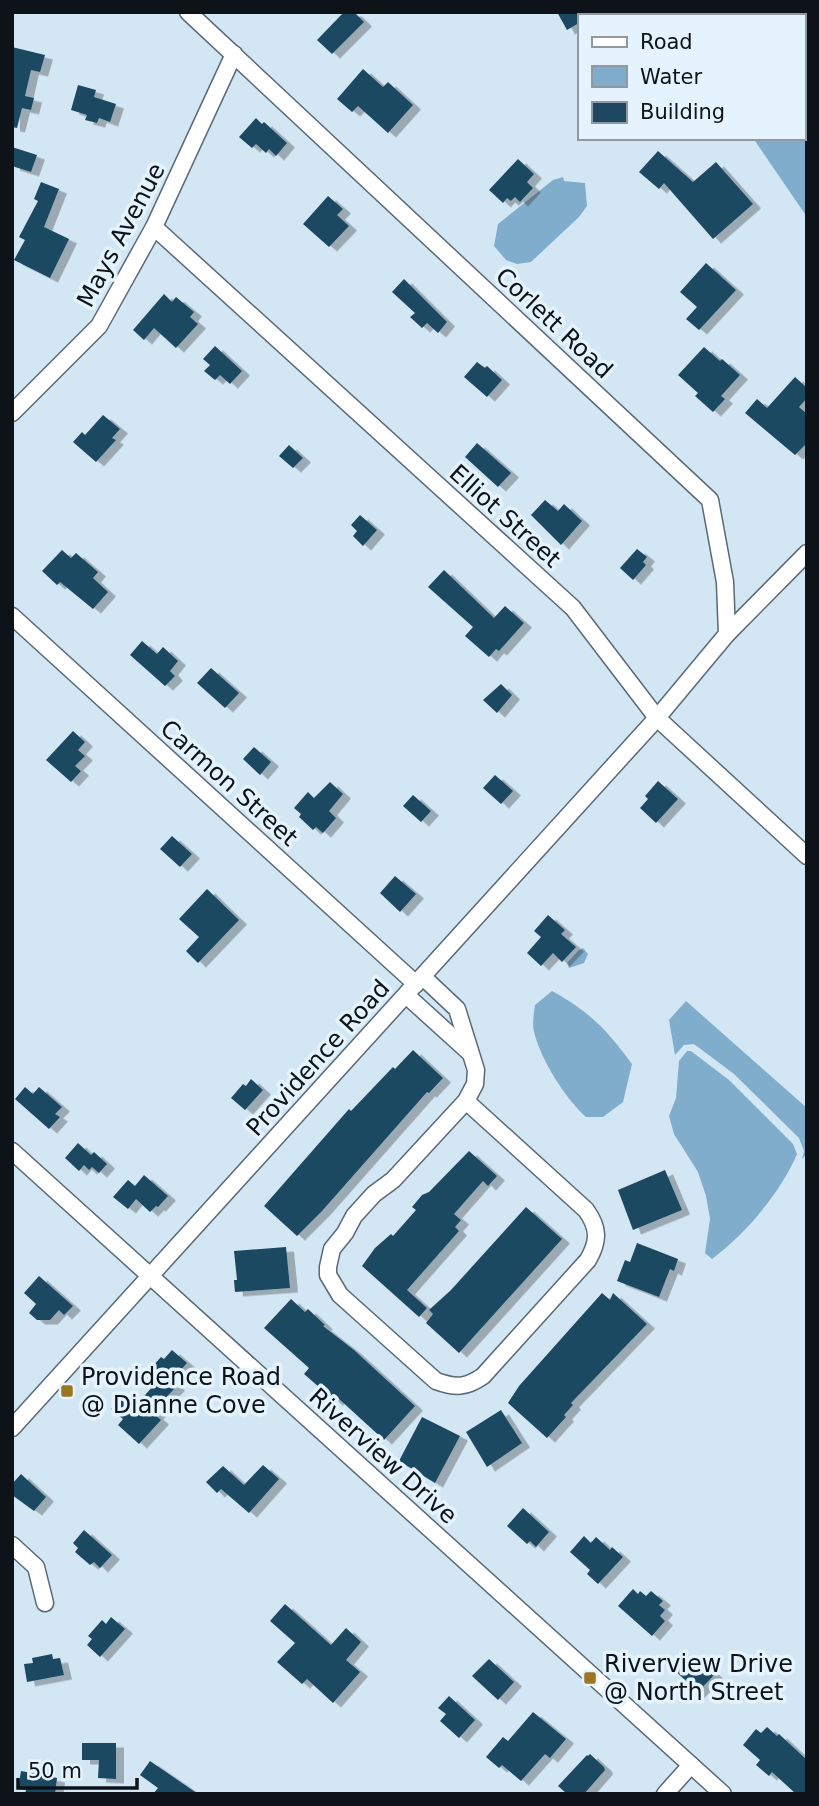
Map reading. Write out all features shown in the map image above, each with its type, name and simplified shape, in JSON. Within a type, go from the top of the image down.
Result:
[{"type":"street","name":"Corlett Road","points":[[188,12],[710,500],[725,582],[727,634]]},
{"type":"street","name":"Mays Avenue","points":[[12,413],[99,326],[155,227],[234,54]]},
{"type":"street","name":"Elliot Street","points":[[155,227],[572,608],[657,718],[807,856]]},
{"type":"street","points":[[657,718],[727,634],[807,553]]},
{"type":"street","name":"Carmon Street","points":[[12,617],[415,985]]},
{"type":"street","name":"Providence Road","points":[[12,1428],[657,718]]},
{"type":"street","points":[[415,985],[471,1054]]},
{"type":"street","points":[[415,985],[457,1009],[476,1070],[475,1084],[466,1101],[393,1180],[374,1194],[361,1209],[332,1249],[328,1261],[328,1275],[340,1295],[436,1381],[452,1387],[463,1387],[483,1376],[588,1260],[598,1236],[595,1222],[586,1210],[466,1101]]},
{"type":"street","name":"Riverview Drive","points":[[12,1151],[723,1794]]},
{"type":"street","points":[[12,1545],[36,1567],[45,1603]]},
{"type":"street","points":[[665,1794],[691,1765]]},
{"type":"water","points":[[680,12],[807,12],[807,217],[754,140],[805,140],[805,14]]},
{"type":"water","points":[[563,177],[564,181],[585,183],[587,206],[579,217],[531,262],[517,264],[506,260],[494,246],[498,224],[553,180]]},
{"type":"water","points":[[583,948],[588,954],[584,963],[569,968],[567,963]]},
{"type":"water","points":[[552,991],[577,1006],[597,1023],[632,1064],[623,1102],[603,1117],[586,1117],[578,1109],[555,1078],[537,1043],[533,1026],[535,1005]]},
{"type":"water","points":[[686,1001],[807,1108],[807,1154],[802,1159],[804,1151],[799,1138],[734,1074],[694,1044],[684,1045],[675,1055],[669,1020]]},
{"type":"water","points":[[687,1051],[691,1051],[729,1080],[793,1144],[797,1154],[782,1183],[761,1212],[737,1238],[712,1259],[705,1253],[710,1219],[706,1196],[698,1172],[674,1134],[669,1116],[676,1098],[679,1061]]},
{"type":"building","points":[[344,12],[354,12],[364,22],[332,54],[317,40]]},
{"type":"building","points":[[557,12],[579,12],[578,24],[567,30]]},
{"type":"building","points":[[12,47],[45,55],[40,72],[31,70],[25,96],[34,98],[31,110],[22,108],[17,128],[12,127]]},
{"type":"building","points":[[363,69],[383,87],[388,82],[413,105],[388,133],[358,106],[352,112],[337,99]]},
{"type":"building","points":[[78,85],[96,90],[94,97],[116,104],[110,122],[99,118],[97,123],[85,120],[87,115],[71,110]]},
{"type":"building","points":[[256,118],[287,143],[276,156],[269,149],[266,153],[256,144],[252,148],[239,137]]},
{"type":"building","points":[[12,147],[37,155],[31,172],[12,166]]},
{"type":"building","points":[[658,151],[693,182],[716,162],[753,204],[713,239],[664,183],[659,189],[639,172]]},
{"type":"building","points":[[518,159],[534,174],[527,182],[533,188],[520,202],[515,197],[511,201],[507,198],[503,203],[489,190]]},
{"type":"building","points":[[41,182],[59,189],[44,227],[69,239],[50,278],[14,260],[25,240],[19,237],[38,201],[34,199]]},
{"type":"building","points":[[328,196],[343,209],[337,215],[349,226],[329,247],[303,224]]},
{"type":"building","points":[[706,263],[736,290],[699,330],[686,319],[697,307],[680,292]]},
{"type":"building","points":[[404,279],[447,322],[438,333],[427,323],[422,328],[410,317],[415,313],[392,292]]},
{"type":"building","points":[[164,294],[172,302],[176,297],[194,312],[190,317],[198,324],[176,348],[154,328],[144,340],[133,330]]},
{"type":"building","points":[[215,346],[242,371],[230,384],[220,375],[215,380],[204,371],[210,365],[203,359]]},
{"type":"building","points":[[704,347],[740,375],[721,396],[725,399],[713,412],[695,396],[698,393],[678,375]]},
{"type":"building","points":[[477,362],[485,368],[487,366],[502,380],[487,397],[464,377]]},
{"type":"building","points":[[795,377],[807,388],[807,398],[799,407],[807,414],[807,443],[795,455],[745,413],[757,399],[767,408]]},
{"type":"building","points":[[103,415],[120,429],[112,438],[116,440],[96,462],[73,442],[82,432],[85,435]]},
{"type":"building","points":[[477,443],[511,473],[498,487],[465,457]]},
{"type":"building","points":[[289,445],[303,458],[293,468],[279,456]]},
{"type":"building","points":[[545,500],[558,511],[564,504],[582,521],[561,545],[531,515]]},
{"type":"building","points":[[360,515],[377,530],[363,546],[353,536],[357,531],[351,525]]},
{"type":"building","points":[[637,549],[647,557],[643,562],[646,565],[633,580],[620,568]]},
{"type":"building","points":[[62,550],[71,558],[76,553],[98,572],[93,578],[108,592],[93,609],[60,582],[57,585],[42,571]]},
{"type":"building","points":[[444,570],[494,618],[505,606],[524,623],[499,651],[496,649],[489,657],[465,636],[473,627],[428,587]]},
{"type":"building","points":[[142,641],[157,654],[163,647],[178,661],[170,671],[175,676],[165,686],[130,655]]},
{"type":"building","points":[[211,668],[239,693],[225,708],[197,683]]},
{"type":"building","points":[[501,684],[512,695],[497,713],[483,700]]},
{"type":"building","points":[[73,731],[85,742],[78,750],[85,756],[75,766],[81,771],[71,782],[46,760]]},
{"type":"building","points":[[254,747],[271,762],[260,775],[243,759]]},
{"type":"building","points":[[495,775],[513,791],[501,804],[483,788]]},
{"type":"building","points":[[658,781],[678,799],[656,823],[640,808],[648,799],[645,796]]},
{"type":"building","points":[[330,782],[343,794],[329,811],[336,818],[323,833],[316,827],[313,830],[294,808],[308,792],[314,798]]},
{"type":"building","points":[[413,795],[431,811],[421,822],[403,806]]},
{"type":"building","points":[[172,836],[192,854],[180,867],[160,849]]},
{"type":"building","points":[[395,876],[416,894],[400,912],[380,893]]},
{"type":"building","points":[[207,889],[239,920],[198,963],[186,951],[199,937],[179,919]]},
{"type":"building","points":[[548,915],[565,930],[561,934],[576,947],[562,962],[553,953],[541,966],[527,953],[541,937],[534,931]]},
{"type":"building","points":[[413,1050],[443,1078],[427,1092],[297,1236],[264,1206],[349,1109],[351,1111]]},
{"type":"building","points":[[251,1079],[263,1090],[245,1110],[231,1098]]},
{"type":"building","points":[[25,1087],[33,1094],[39,1087],[62,1107],[55,1114],[60,1117],[49,1129],[15,1099]]},
{"type":"building","points":[[78,1143],[107,1164],[99,1173],[84,1165],[79,1171],[65,1158]]},
{"type":"building","points":[[469,1151],[497,1176],[488,1186],[483,1181],[454,1214],[461,1220],[455,1227],[459,1231],[407,1290],[427,1308],[419,1317],[362,1266],[375,1248],[391,1234],[393,1236],[416,1210],[412,1207],[422,1195],[429,1192]]},
{"type":"building","points":[[665,1170],[682,1210],[633,1230],[618,1190]]},
{"type":"building","points":[[144,1175],[168,1196],[158,1207],[150,1212],[136,1199],[128,1209],[113,1197],[128,1180],[135,1186]]},
{"type":"building","points":[[526,1207],[562,1239],[459,1353],[426,1323],[433,1314],[429,1310],[451,1290]]},
{"type":"building","points":[[637,1243],[678,1259],[674,1271],[670,1269],[659,1297],[617,1281],[625,1260],[630,1262]]},
{"type":"building","points":[[286,1247],[290,1288],[235,1292],[234,1280],[237,1280],[234,1251]]},
{"type":"building","points":[[39,1276],[73,1306],[64,1315],[59,1310],[50,1320],[37,1320],[29,1313],[36,1304],[24,1293]]},
{"type":"building","points":[[602,1293],[610,1300],[613,1293],[647,1324],[571,1403],[573,1405],[564,1415],[566,1417],[547,1438],[508,1403],[519,1386]]},
{"type":"building","points":[[291,1299],[305,1312],[308,1309],[325,1325],[323,1326],[354,1350],[415,1406],[384,1440],[338,1398],[335,1401],[304,1374],[309,1368],[264,1328]]},
{"type":"building","points":[[172,1350],[187,1363],[171,1381],[177,1386],[155,1409],[158,1412],[155,1415],[161,1420],[139,1444],[118,1425],[123,1419],[111,1409],[120,1399],[130,1398],[137,1404],[154,1385],[144,1376],[161,1357],[164,1359]]},
{"type":"building","points":[[501,1410],[522,1443],[487,1467],[466,1432]]},
{"type":"building","points":[[422,1417],[460,1436],[435,1483],[399,1461]]},
{"type":"building","points":[[263,1465],[279,1479],[249,1513],[221,1489],[217,1493],[206,1482],[223,1466],[244,1485]]},
{"type":"building","points":[[21,1474],[46,1497],[34,1511],[12,1495],[12,1484]]},
{"type":"building","points":[[523,1508],[549,1532],[536,1547],[530,1541],[527,1544],[507,1526]]},
{"type":"building","points":[[84,1530],[112,1555],[100,1568],[94,1562],[90,1565],[75,1552],[78,1548],[73,1543]]},
{"type":"building","points":[[584,1536],[591,1543],[596,1537],[610,1550],[612,1547],[623,1557],[598,1584],[587,1574],[590,1570],[570,1552]]},
{"type":"building","points":[[633,1589],[646,1596],[651,1591],[663,1601],[659,1605],[665,1610],[660,1616],[665,1621],[652,1636],[618,1606]]},
{"type":"building","points":[[285,1604],[331,1645],[346,1628],[361,1642],[346,1660],[360,1672],[333,1703],[307,1679],[302,1684],[277,1662],[295,1643],[270,1621]]},
{"type":"building","points":[[111,1617],[125,1629],[100,1657],[87,1645],[92,1639],[88,1636],[102,1620],[106,1624]]},
{"type":"building","points":[[52,1654],[53,1659],[60,1658],[64,1675],[27,1682],[24,1664],[33,1663],[32,1658]]},
{"type":"building","points":[[686,1655],[701,1668],[705,1664],[715,1674],[696,1694],[682,1682],[684,1679],[673,1669]]},
{"type":"building","points":[[489,1659],[514,1682],[498,1700],[472,1676]]},
{"type":"building","points":[[449,1696],[475,1720],[459,1738],[440,1721],[446,1714],[438,1708]]},
{"type":"building","points":[[533,1712],[566,1739],[550,1758],[545,1754],[521,1781],[502,1765],[499,1768],[486,1757],[503,1737],[508,1741]]},
{"type":"building","points":[[767,1727],[777,1736],[779,1734],[807,1760],[807,1794],[796,1794],[772,1772],[769,1776],[756,1765],[760,1760],[743,1745],[756,1729],[761,1733]]},
{"type":"building","points":[[82,1743],[116,1743],[116,1779],[98,1778],[99,1760],[82,1760]]},
{"type":"building","points":[[590,1754],[605,1770],[584,1794],[567,1794],[558,1786]]},
{"type":"building","points":[[150,1761],[198,1794],[153,1794],[158,1788],[140,1775]]},
{"type":"building","points":[[21,1771],[57,1778],[55,1794],[25,1794],[26,1790],[18,1789]]},
{"type":"place","name":"Providence Road @ Dianne Cove","points":[[67,1391]]},
{"type":"place","name":"Riverview Drive @ North Street","points":[[590,1678]]}]
